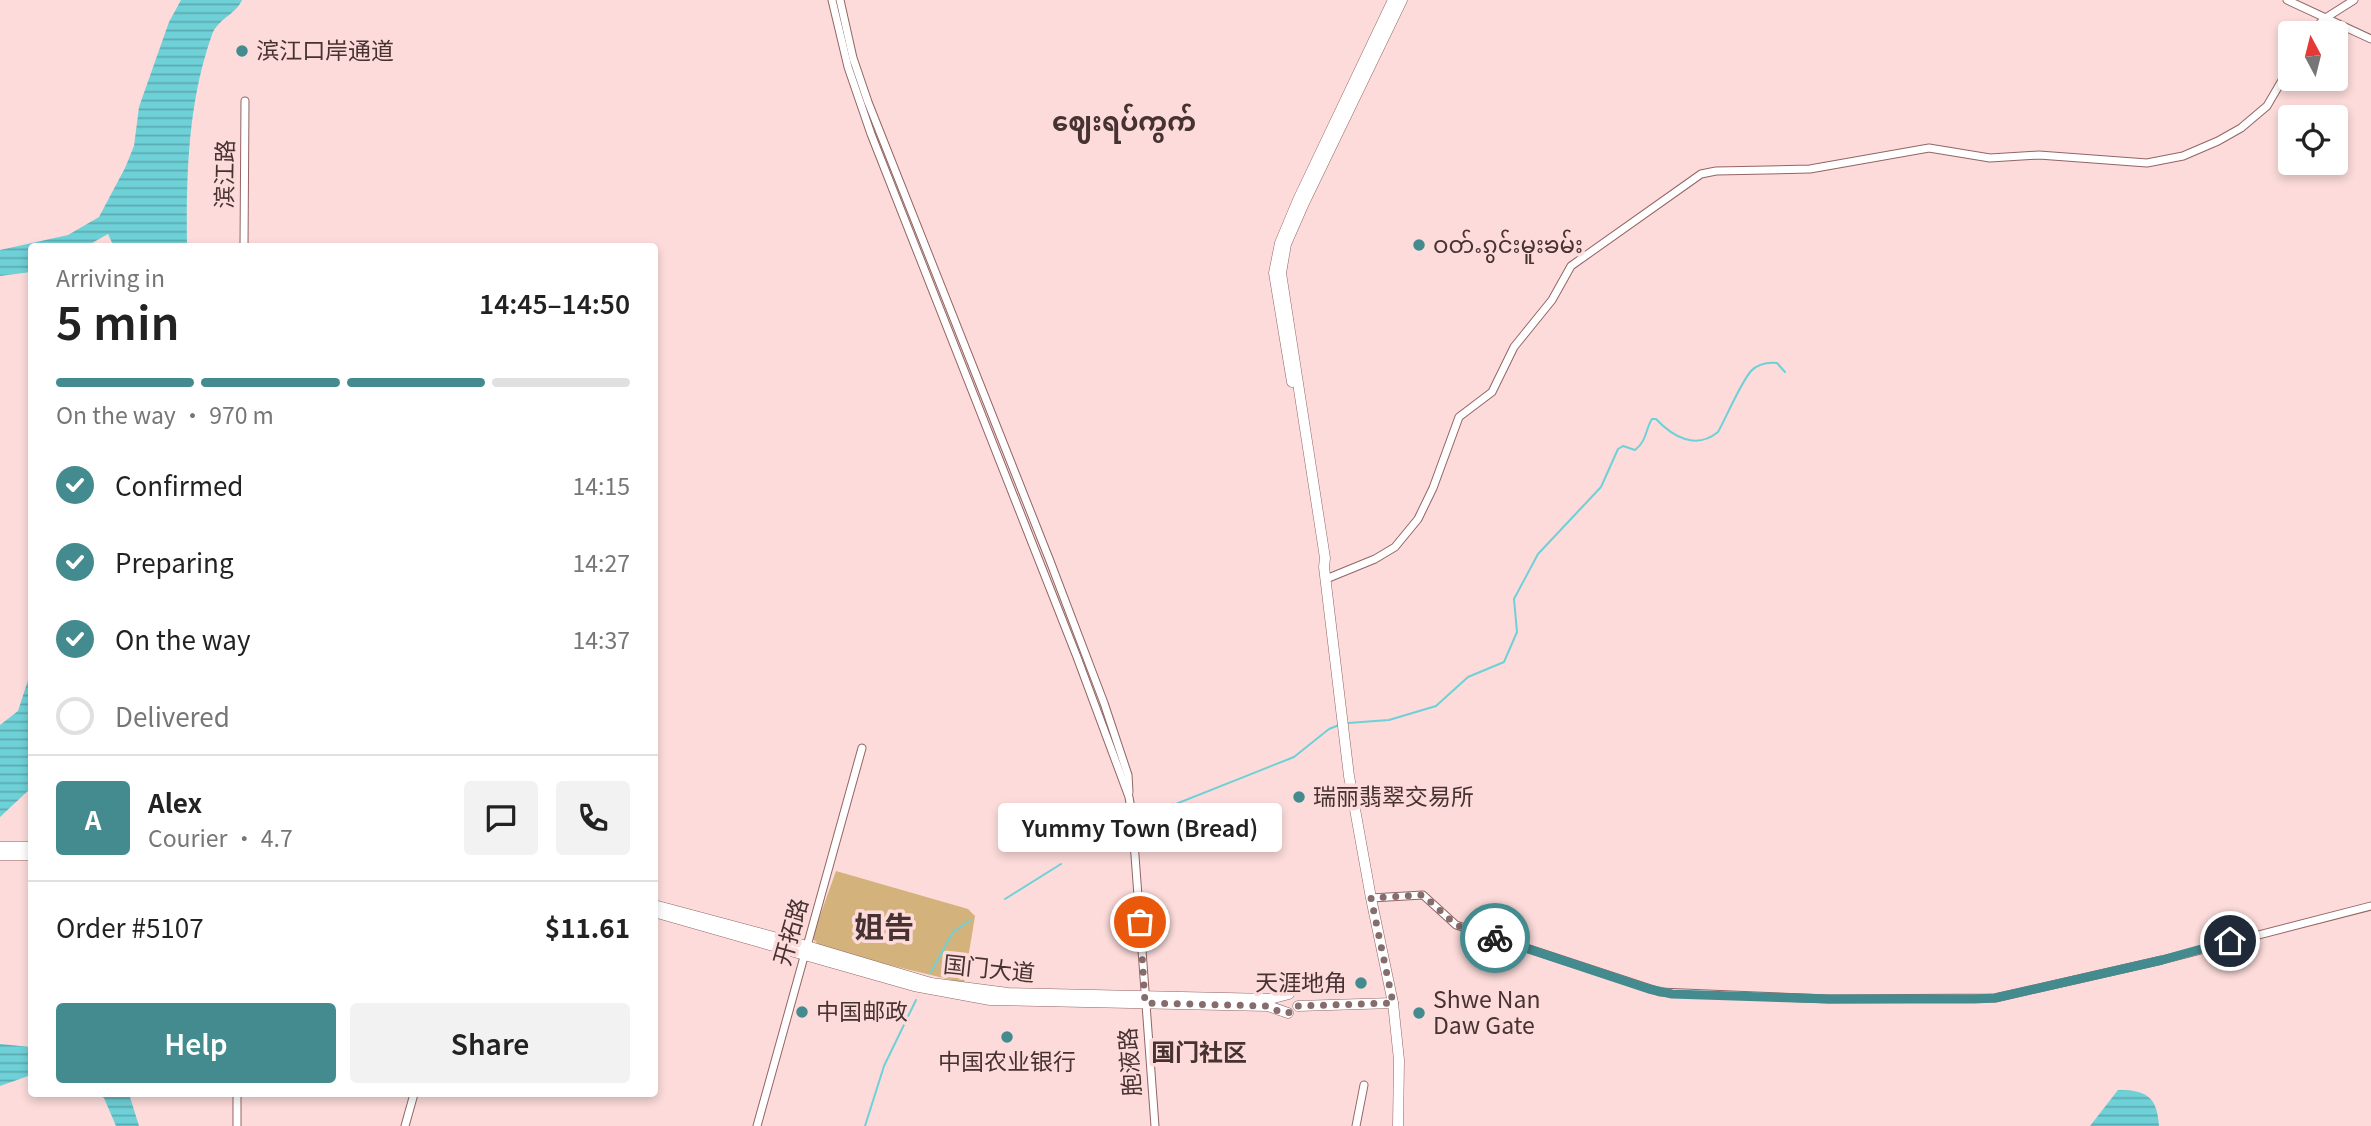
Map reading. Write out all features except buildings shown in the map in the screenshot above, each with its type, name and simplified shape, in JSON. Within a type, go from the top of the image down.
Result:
[{"type":"highway","points":[[1324,566],[1318,557],[1276,288],[1276,257],[1297,200],[1393,0]]},
{"type":"highway","points":[[1398,1126],[1399,1060],[1393,1003],[1371,898],[1342,724],[1325,558],[1283,288],[1282,258],[1304,203],[1402,0]]},
{"type":"highway","points":[[0,847],[28,847]]},
{"type":"highway","points":[[0,855],[28,855]]},
{"type":"highway","name":"国门大道","points":[[658,906],[806,950]]},
{"type":"highway","name":"国门大道","points":[[658,913],[968,989],[1268,1006],[1288,1013]]},
{"type":"highway","points":[[1289,994],[1297,998],[1298,1006],[1294,1012],[1288,1013],[1279,1005],[1283,996],[1289,994]]},
{"type":"highway","name":"国门大道","points":[[1145,1000],[1270,999],[1289,994]]},
{"type":"highway","points":[[1298,1006],[1393,1003]]},
{"type":"street","points":[[832,0],[848,67],[871,134],[1096,706],[1129,797]]},
{"type":"street","points":[[840,0],[853,58],[868,102],[1104,703],[1128,775],[1129,797]]},
{"type":"street","points":[[2287,0],[2371,39]]},
{"type":"street","points":[[2324,19],[2354,0]]},
{"type":"street","points":[[1326,579],[1366,563],[1395,547],[1418,519],[1433,488],[1459,417],[1492,392],[1514,347],[1552,300],[1571,266],[1701,174],[1716,171],[1819,167],[1929,148],[1990,158],[2039,155],[2147,163],[2183,156],[2241,128],[2267,106],[2278,87]]},
{"type":"street","name":"滨江路","points":[[244,243],[245,102]]},
{"type":"street","points":[[990,439],[1000,436]]},
{"type":"street","points":[[1013,496],[1022,492]]},
{"type":"street","name":"开拓路","points":[[757,1126],[862,748]]},
{"type":"street","name":"胞液路","points":[[1129,797],[1155,1126]]},
{"type":"street","points":[[1371,898],[1423,895],[1456,925],[1660,992],[1829,999],[1995,998],[2162,960],[2371,906]]},
{"type":"street","points":[[1356,1126],[1364,1085]]},
{"type":"street","points":[[237,1097],[237,1126]]},
{"type":"street","points":[[405,1126],[413,1097]]},
{"type":"shaded area","points":[[836,871],[968,909],[975,916],[964,983],[823,949],[812,938]]},
{"type":"water","points":[[181,0],[242,0],[213,32],[198,84],[188,165],[187,243],[112,243],[108,234],[92,243],[32,243],[68,235],[99,217],[134,146],[139,107],[169,22]]},
{"type":"water","points":[[28,244],[28,272],[0,276],[0,250]]},
{"type":"water","points":[[28,680],[28,791],[0,817],[0,725],[18,711]]},
{"type":"water","points":[[0,1044],[28,1047],[28,1076],[0,1086]]},
{"type":"water","points":[[2118,1090],[2149,1097],[2156,1108],[2159,1126],[2090,1126]]},
{"type":"water","points":[[102,1097],[130,1097],[139,1126],[116,1126]]},
{"type":"waterway","points":[[1348,723],[1389,720],[1436,706],[1468,677],[1504,662],[1517,632],[1514,599],[1538,554],[1601,487],[1618,449],[1623,446],[1635,450],[1639,447],[1652,419],[1685,439],[1693,441],[1710,437],[1718,432],[1751,371],[1763,364],[1777,363],[1785,372]]},
{"type":"waterway","points":[[1138,819],[1294,757],[1329,729],[1339,725]]},
{"type":"waterway","points":[[1005,899],[1061,864]]},
{"type":"waterway","points":[[931,972],[953,932],[971,920]]},
{"type":"waterway","points":[[865,1126],[884,1066],[916,1000]]},
{"type":"way so far","points":[[1140,922],[1145,1003],[1268,1006],[1282,1013],[1294,1012],[1298,1006],[1393,1003],[1371,898],[1423,895],[1456,925],[1495,938]]},
{"type":"place","name":"滨江口岸通道","points":[[242,51]]},
{"type":"place","name":"ဝတ်ႉၵွင်းမူးၶမ်း","points":[[1419,245]]},
{"type":"place","name":"瑞丽翡翠交易所","points":[[1299,797]]},
{"type":"place","name":"Yummy Town (Bread)","points":[[1140,922]]},
{"type":"place","name":"天涯地角","points":[[1361,983]]},
{"type":"place","name":"中国邮政","points":[[802,1012]]},
{"type":"place","name":"Shwe Nan Daw Gate","points":[[1419,1013]]},
{"type":"place","name":"中国农业银行","points":[[1007,1037]]},
{"type":"district","name":"ဈေးရပ်ကွက်","points":[[1124,122]]},
{"type":"district","name":"姐告","points":[[884,928]]},
{"type":"district","name":"国门社区","points":[[1199,1053]]},
{"type":"route","points":[[1495,938],[1660,992],[1829,999],[1995,998],[2162,960],[2230,941]]}]
